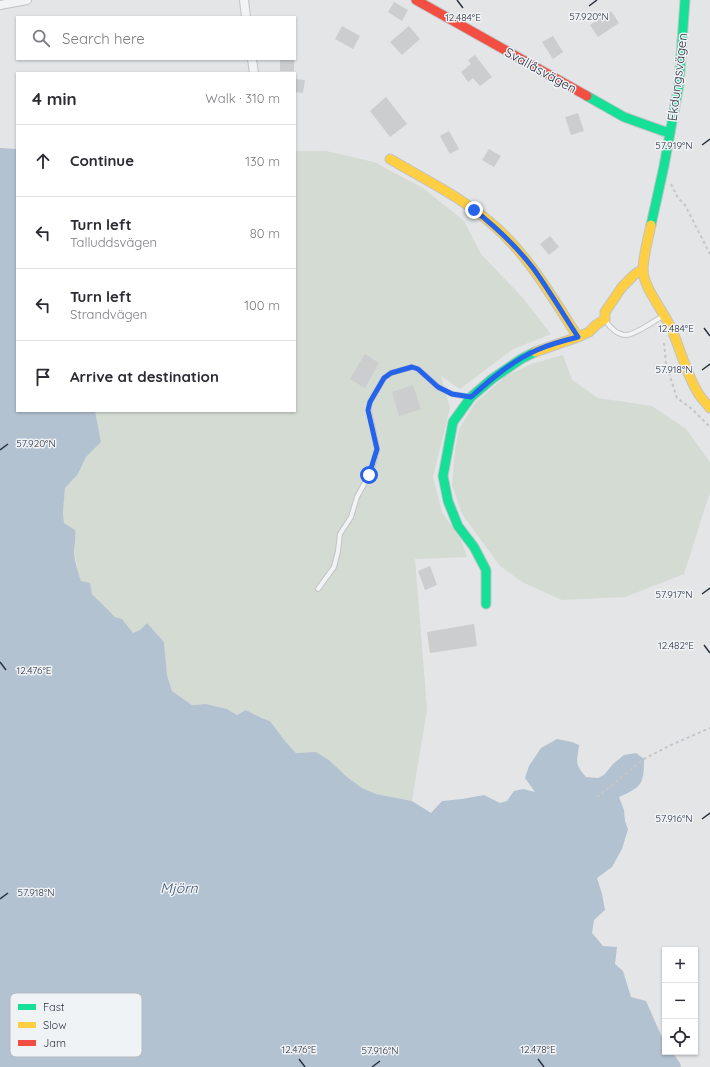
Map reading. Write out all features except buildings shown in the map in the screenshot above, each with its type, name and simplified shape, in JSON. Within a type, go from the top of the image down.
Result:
[{"type":"street","points":[[0,5],[27,0]]},
{"type":"street","points":[[244,0],[246,16]]},
{"type":"street","name":"Svallåsvägen","points":[[416,0],[624,117],[663,131],[670,132]]},
{"type":"street","name":"Ekdungsvägen","points":[[643,271],[645,252],[664,166],[679,84],[685,0]]},
{"type":"street","points":[[252,60],[254,72]]},
{"type":"street","points":[[390,159],[438,187],[474,210],[492,224],[533,269],[578,337]]},
{"type":"street","points":[[486,604],[486,570],[474,547],[458,526],[448,501],[443,476],[453,422],[471,397],[492,379],[521,359],[538,350],[589,332],[605,319],[605,312],[622,287],[634,275],[643,271],[649,289],[671,328],[692,380],[700,396],[710,408]]},
{"type":"lane","points":[[605,319],[612,329],[626,335],[664,316]]},
{"type":"lane","points":[[318,589],[334,566],[340,534],[351,517],[357,497],[374,462],[377,449],[368,410],[370,402],[384,378],[391,373],[412,367],[418,369],[438,387],[452,394],[471,397]]},
{"type":"path","points":[[664,166],[678,198],[685,206],[710,254]]},
{"type":"path","points":[[597,797],[644,759],[710,728]]},
{"type":"shaded area","points":[[296,151],[326,151],[374,162],[423,188],[464,221],[481,254],[522,297],[551,334],[513,349],[460,389],[441,376],[450,408],[433,477],[442,512],[461,540],[467,557],[415,559],[427,709],[412,801],[376,794],[362,788],[347,777],[329,760],[316,752],[296,753],[270,721],[246,710],[237,715],[227,709],[206,704],[192,705],[172,691],[167,675],[164,642],[147,623],[133,634],[122,619],[115,617],[105,608],[81,581],[74,551],[76,535],[64,523],[63,513],[65,488],[78,474],[86,457],[101,442],[95,412],[296,412]]},
{"type":"shaded area","points":[[563,355],[572,380],[598,398],[652,406],[686,429],[710,462],[710,492],[684,574],[625,597],[562,600],[522,582],[500,566],[462,514],[452,485],[455,450],[459,429],[475,403],[506,376],[531,364]]},
{"type":"water","name":"Mjörn","points":[[0,148],[16,149],[16,412],[95,412],[101,442],[86,457],[78,474],[65,488],[63,513],[64,523],[75,530],[74,554],[81,581],[90,583],[92,594],[115,617],[122,619],[133,633],[140,630],[147,623],[164,642],[167,675],[172,691],[192,705],[206,704],[227,709],[237,715],[246,710],[270,721],[296,753],[316,752],[329,760],[347,777],[362,788],[376,794],[412,801],[431,813],[442,801],[484,795],[500,803],[507,801],[514,791],[523,789],[535,792],[525,778],[529,766],[541,748],[557,739],[579,745],[577,762],[586,777],[598,778],[604,775],[613,764],[624,755],[636,753],[644,759],[643,774],[640,784],[633,790],[619,797],[624,810],[625,821],[628,829],[622,849],[612,867],[597,878],[605,910],[594,920],[592,933],[603,946],[617,947],[615,964],[623,971],[631,997],[646,1001],[662,1037],[662,1055],[674,1055],[681,1067],[0,1067]]},
{"type":"traffic: fast","points":[[651,225],[664,166],[679,84],[685,0]]},
{"type":"traffic: fast","points":[[587,96],[624,117],[663,131],[670,132]]},
{"type":"traffic: fast","points":[[486,604],[486,570],[474,547],[458,526],[448,501],[443,476],[453,422],[471,397],[492,379],[521,359],[535,352]]},
{"type":"traffic: slow","points":[[390,159],[467,205],[504,235],[517,248],[539,277],[578,337]]},
{"type":"traffic: slow","points":[[651,225],[644,260],[644,278],[650,292],[675,336],[695,389],[710,408]]},
{"type":"traffic: slow","points":[[535,352],[589,332],[605,319],[605,312],[622,287],[634,275],[643,271]]},
{"type":"traffic: jam","points":[[416,0],[587,96]]},
{"type":"route","points":[[369,475],[377,449],[368,410],[370,402],[384,378],[391,373],[412,367],[418,369],[438,387],[452,394],[471,397],[492,379],[521,359],[538,350],[578,337],[545,285],[523,256],[492,224],[474,210]]}]
